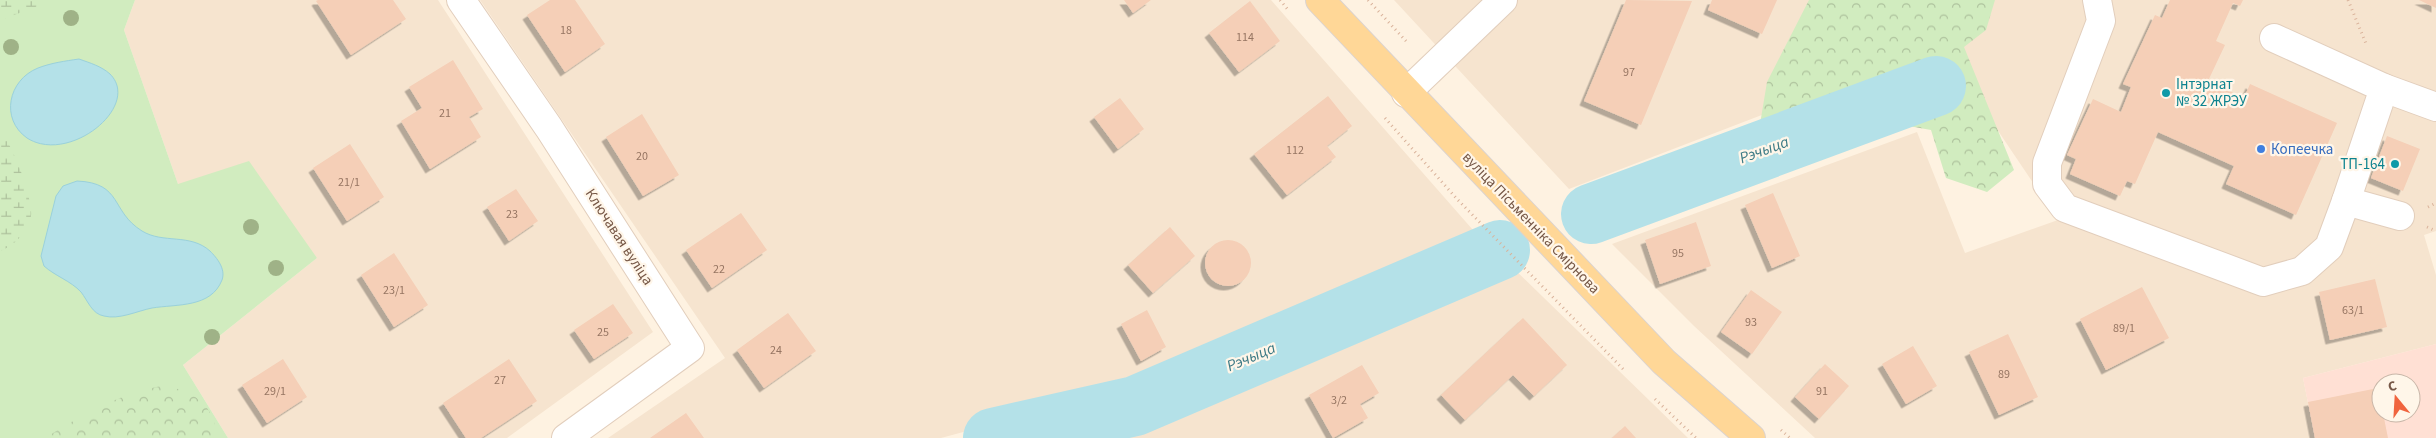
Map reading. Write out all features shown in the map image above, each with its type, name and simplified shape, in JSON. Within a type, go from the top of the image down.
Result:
[{"type":"main road","name":"вуліца Пісьменніка Смірнова","points":[[1320,0],[1406,93],[1664,362],[1751,438]]},
{"type":"street","name":"Ключавая вуліца","points":[[461,0],[549,128],[690,348],[566,438]]},
{"type":"street","points":[[1406,93],[1503,0]]},
{"type":"street","points":[[2096,0],[2101,20],[2047,163],[2047,184],[2065,208],[2263,282],[2302,271],[2329,247],[2384,88]]},
{"type":"street","points":[[2274,38],[2384,88],[2436,107]]},
{"type":"street","points":[[2346,201],[2400,216]]},
{"type":"path","points":[[1280,0],[1293,15]]},
{"type":"path","points":[[1385,118],[1456,198],[1631,376]]},
{"type":"path","points":[[1652,396],[1696,438]]},
{"type":"shaded area","points":[[135,0],[438,0],[653,332],[507,438],[228,438],[183,365],[317,258],[178,184],[124,30]]},
{"type":"shaded area","points":[[480,0],[1271,0],[1480,238],[1127,388],[941,438],[608,438],[725,358]]},
{"type":"shaded area","points":[[1394,0],[2436,0],[2436,231],[2424,235],[2436,275],[2436,344],[2303,378],[2315,438],[1815,438],[1694,326],[1612,244],[1917,132],[1965,253],[2058,220],[1941,46],[1569,189]]},
{"type":"shaded area","points":[[1506,261],[1688,438],[1068,438],[1109,426]]},
{"type":"shaded area","points":[[2436,344],[2436,438],[2315,438],[2303,378]]},
{"type":"green space","points":[[0,0],[135,0],[124,30],[178,184],[249,161],[317,258],[183,365],[228,438],[0,438]]},
{"type":"green space","points":[[0,0],[54,0],[0,22]]},
{"type":"green space","points":[[1809,0],[1995,0],[1986,30],[1964,47],[2014,170],[1987,192],[1946,178],[1931,130],[1903,125],[1822,154],[1790,159],[1759,130],[1767,82]]},
{"type":"green space","points":[[0,128],[20,168],[30,201],[31,217],[22,235],[6,249],[0,251]]},
{"type":"green space","points":[[161,386],[183,391],[200,401],[212,416],[217,438],[45,438],[101,406],[130,394]]},
{"type":"water","points":[[79,59],[107,71],[117,87],[116,101],[109,115],[96,128],[80,138],[62,144],[44,144],[27,138],[18,130],[13,121],[11,100],[14,90],[20,81],[38,68],[53,63]]},
{"type":"water","points":[[77,181],[92,183],[109,192],[125,215],[142,231],[159,237],[194,242],[210,251],[218,260],[223,272],[222,280],[217,289],[210,296],[202,300],[182,305],[152,308],[116,317],[96,313],[77,288],[44,266],[41,256],[56,196],[63,186]]},
{"type":"building","points":[[393,0],[406,19],[351,55],[316,1]]},
{"type":"building","points":[[550,0],[575,0],[605,44],[565,72],[527,15]]},
{"type":"building","points":[[1124,0],[1151,0],[1133,13]]},
{"type":"building","points":[[1626,0],[1692,1],[1641,125],[1584,101]]},
{"type":"building","points":[[1712,0],[1777,0],[1762,34],[1708,10]]},
{"type":"building","points":[[2170,0],[2243,0],[2240,6],[2233,3],[2216,41],[2225,45],[2208,81],[2244,98],[2250,84],[2337,123],[2296,215],[2226,184],[2234,166],[2158,132],[2135,184],[2127,181],[2120,196],[2070,174],[2076,159],[2067,155],[2093,99],[2121,112],[2131,87],[2123,84],[2155,15],[2162,18]]},
{"type":"building","points":[[2419,0],[2436,0],[2436,8]]},
{"type":"building","points":[[1250,1],[1280,41],[1239,72],[1209,33]]},
{"type":"building","points":[[453,60],[483,109],[469,117],[481,137],[430,169],[401,121],[422,108],[409,87]]},
{"type":"building","points":[[1328,96],[1352,126],[1327,146],[1336,157],[1287,195],[1254,154]]},
{"type":"building","points":[[1120,98],[1144,129],[1118,149],[1094,117]]},
{"type":"building","points":[[642,114],[679,175],[643,196],[606,137]]},
{"type":"building","name":"ТП-164","points":[[2387,136],[2420,149],[2403,191],[2371,178]]},
{"type":"building","points":[[350,144],[384,197],[347,221],[313,168]]},
{"type":"building","points":[[516,189],[538,221],[509,241],[487,207]]},
{"type":"building","points":[[1773,193],[1800,256],[1772,268],[1745,205]]},
{"type":"building","points":[[741,213],[767,250],[712,288],[686,250]]},
{"type":"building","points":[[1696,222],[1711,266],[1660,284],[1645,240]]},
{"type":"building","points":[[1170,227],[1195,256],[1153,293],[1128,265]]},
{"type":"building","points":[[1228,240],[1241,244],[1247,250],[1251,263],[1247,276],[1241,282],[1228,286],[1215,282],[1209,276],[1205,263],[1209,250],[1215,244]]},
{"type":"building","points":[[394,253],[428,305],[394,327],[361,275]]},
{"type":"building","points":[[2375,279],[2387,327],[2330,340],[2319,292]]},
{"type":"building","points":[[2142,287],[2169,338],[2106,370],[2080,319]]},
{"type":"building","points":[[1751,290],[1782,312],[1752,354],[1721,332]]},
{"type":"building","points":[[613,304],[633,333],[594,359],[574,330]]},
{"type":"building","points":[[1147,310],[1166,347],[1141,361],[1121,324]]},
{"type":"building","points":[[788,313],[816,351],[764,388],[737,350]]},
{"type":"building","points":[[1523,318],[1567,365],[1534,396],[1513,375],[1465,420],[1441,395]]},
{"type":"building","points":[[2008,334],[2038,397],[1999,415],[1969,352]]},
{"type":"building","points":[[1913,346],[1937,386],[1906,404],[1882,364]]},
{"type":"building","points":[[283,359],[307,397],[267,423],[242,385]]},
{"type":"building","points":[[509,359],[537,401],[481,438],[466,438],[443,403]]},
{"type":"building","points":[[1825,364],[1849,386],[1819,419],[1795,397]]},
{"type":"building","points":[[1362,365],[1379,393],[1360,404],[1368,418],[1333,438],[1309,395]]},
{"type":"building","points":[[2371,389],[2371,423],[2385,423],[2388,438],[2315,438],[2308,402]]},
{"type":"building","points":[[686,413],[704,438],[650,438]]},
{"type":"building","points":[[1625,426],[1636,438],[1612,438]]},
{"type":"waterway","name":"Рэчыца","points":[[1591,214],[1936,86]]},
{"type":"waterway","name":"Рэчыца","points":[[993,438],[1135,406],[1500,250]]},
{"type":"place","name":"Інтэрнат № 32 ЖРЭУ","points":[[2166,93]]},
{"type":"place","name":"Копеечка","points":[[2261,149]]},
{"type":"place","name":"ТП-164","points":[[2395,164]]}]
